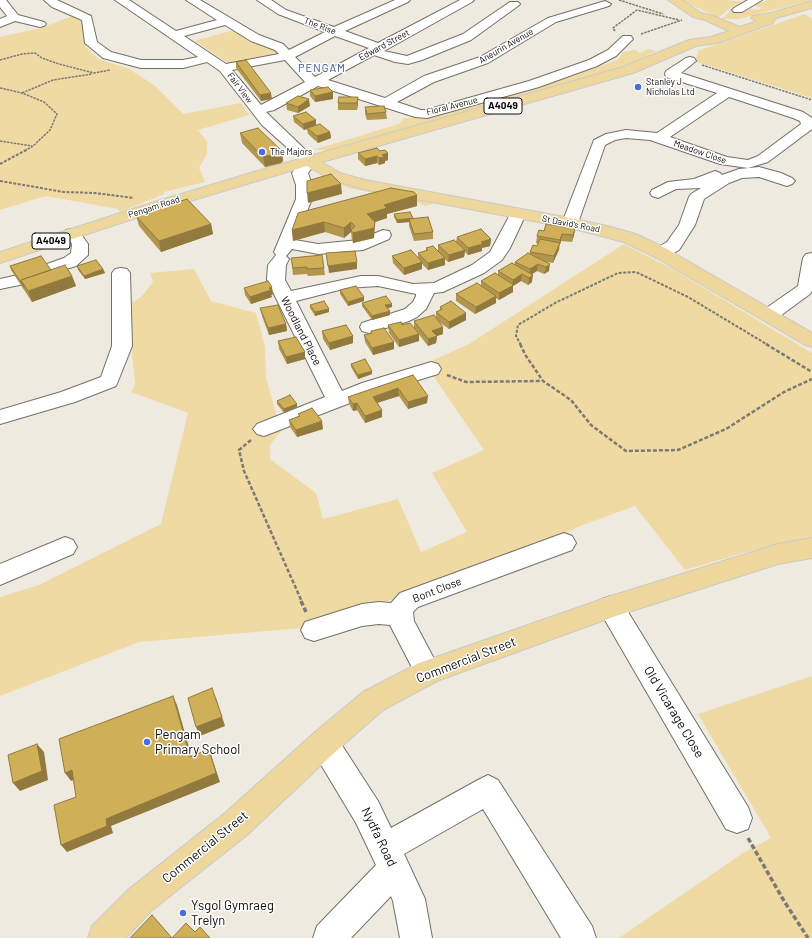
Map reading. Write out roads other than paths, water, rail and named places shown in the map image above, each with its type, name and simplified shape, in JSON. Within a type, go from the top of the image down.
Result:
[{"type":"main road","points":[[674,0],[697,15],[701,20],[730,30]]},
{"type":"main road","name":"A4049","points":[[310,161],[609,76],[647,63],[693,43],[713,40],[730,30],[769,21],[772,16],[812,4]]},
{"type":"main road","name":"St David's Road","points":[[310,161],[335,176],[363,184],[570,223],[607,231],[630,238],[662,253],[812,341]]},
{"type":"main road","name":"Pengam Road","points":[[0,258],[154,206],[310,161]]},
{"type":"main road","name":"Commercial Street","points":[[104,938],[140,900],[236,824],[324,743],[373,701],[428,672],[611,607],[778,554],[812,548]]},
{"type":"street","points":[[0,0],[14,17],[40,24]]},
{"type":"street","points":[[50,0],[56,5],[87,18],[91,43],[107,55],[141,64],[184,64],[209,58]]},
{"type":"street","name":"Fair View","points":[[121,0],[224,68],[256,110],[277,132],[310,161]]},
{"type":"street","points":[[192,0],[255,38],[279,48],[310,80],[316,82]]},
{"type":"street","points":[[267,3],[286,0]]},
{"type":"street","points":[[224,68],[288,56],[335,31],[404,0]]},
{"type":"street","name":"Edward Street","points":[[256,110],[269,107],[468,0]]},
{"type":"street","name":"The Rise","points":[[267,3],[282,12],[335,31],[398,59],[408,60],[475,32],[514,4]]},
{"type":"street","name":"Aneurin Avenue","points":[[386,103],[429,80],[484,60],[552,20],[605,4]]},
{"type":"street","points":[[0,24],[14,17]]},
{"type":"street","points":[[174,35],[225,21]]},
{"type":"street","name":"Floral Avenue","points":[[316,82],[420,114],[432,113],[534,84],[593,63],[612,53],[627,39]]},
{"type":"street","name":"Meadow Close","points":[[570,223],[599,143],[610,137],[626,134],[659,138],[731,163],[748,164],[759,162],[808,124],[806,120],[798,115],[671,74],[690,61]]},
{"type":"street","name":"Meadow Close","points":[[659,138],[727,92]]},
{"type":"street","name":"Woodland Place","points":[[310,161],[300,173],[304,185],[306,212],[283,251],[277,265],[276,280],[337,400]]},
{"type":"street","points":[[658,193],[672,185],[697,184],[710,180],[731,163]]},
{"type":"street","points":[[662,253],[673,246],[688,225],[697,197],[724,180],[739,174],[759,172],[776,176],[787,181]]},
{"type":"street","points":[[284,298],[346,283],[361,281],[378,281],[403,288],[437,288],[489,262],[502,248],[518,214]]},
{"type":"street","points":[[50,269],[70,262],[79,255],[80,244],[72,234]]},
{"type":"street","points":[[283,251],[363,245],[383,235]]},
{"type":"street","points":[[769,315],[804,290],[808,284],[809,268],[812,258]]},
{"type":"street","points":[[0,417],[68,398],[109,381],[122,346],[122,273]]},
{"type":"street","points":[[0,284],[18,280]]},
{"type":"street","points":[[369,326],[411,313],[420,305],[425,296],[425,289]]},
{"type":"street","points":[[264,429],[369,388],[431,369]]},
{"type":"street","name":"Bont Close","points":[[400,615],[402,607],[409,600],[564,543]]},
{"type":"street","points":[[0,575],[65,547]]},
{"type":"street","name":"Old Vicarage Close","points":[[611,607],[737,818]]},
{"type":"street","points":[[314,630],[362,615],[379,613],[400,615],[402,622],[428,672]]},
{"type":"street","name":"Nydfa Road","points":[[324,743],[368,812],[409,899],[416,938]]},
{"type":"street","points":[[329,938],[390,859],[488,790],[580,938]]},
{"type":"place","name":"Stanley J Nicholas Ltd","points":[[638,87]]},
{"type":"place","name":"The Majors","points":[[262,152]]},
{"type":"place","name":"Pengam Primary School","points":[[147,742]]},
{"type":"place","name":"Ysgol Gymraeg Trelyn","points":[[183,913]]},
{"type":"district","name":"PENGAM","points":[[322,68]]}]
